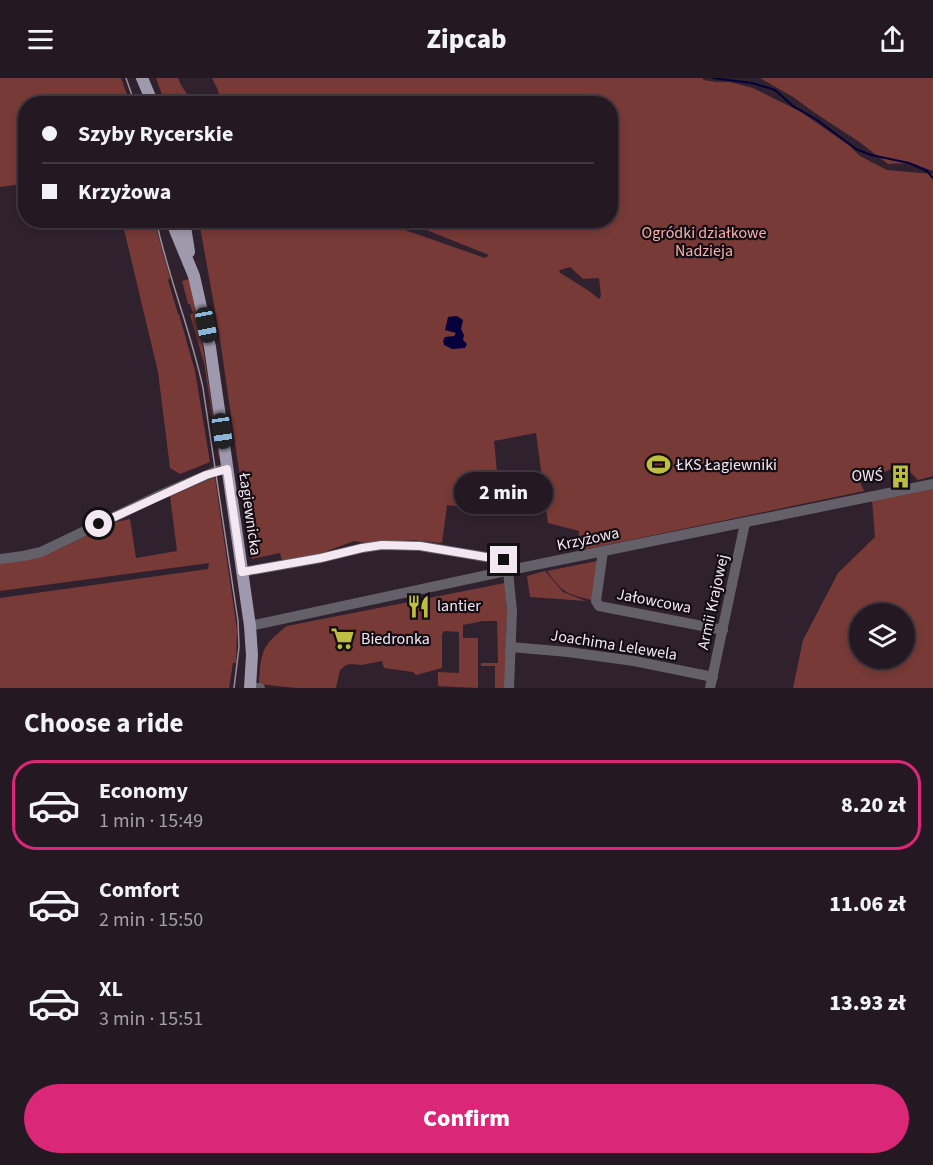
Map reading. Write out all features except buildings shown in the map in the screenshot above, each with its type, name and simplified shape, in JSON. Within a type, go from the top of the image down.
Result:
[{"type":"main road","points":[[135,78],[143,96]]},
{"type":"main road","points":[[142,78],[150,96]]},
{"type":"main road","name":"Łagiewnicka","points":[[174,228],[190,265]]},
{"type":"main road","name":"Łagiewnicka","points":[[185,228],[190,265],[206,325],[212,359],[250,626],[252,655],[250,688]]},
{"type":"street","points":[[0,559],[41,552],[162,494],[206,475],[227,469]]},
{"type":"street","name":"Krzyżowa","points":[[250,626],[506,565],[603,551],[933,484]]},
{"type":"street","name":"Armii Krajowej","points":[[712,682],[745,523]]},
{"type":"street","name":"Krzyżowa","points":[[242,572],[382,545],[420,546],[506,565]]},
{"type":"street","name":"Jałowcowa","points":[[603,551],[596,601],[599,606],[723,630]]},
{"type":"street","points":[[506,565],[512,611],[509,688]]},
{"type":"street","name":"Joachima Lelewela","points":[[511,647],[634,661],[712,682]]},
{"type":"green space","points":[[0,78],[121,78],[127,96],[18,96],[18,184],[0,187]]},
{"type":"green space","points":[[156,78],[178,78],[188,96],[162,96]]},
{"type":"green space","name":"Ogródki działkowe Nadzieja","points":[[212,78],[702,78],[753,88],[801,112],[850,146],[860,156],[887,170],[933,174],[933,476],[918,480],[901,463],[885,472],[855,471],[864,491],[578,551],[579,531],[548,523],[536,433],[494,441],[501,512],[447,505],[442,543],[412,540],[372,544],[354,541],[322,553],[282,560],[280,553],[252,559],[219,333],[200,228],[399,228],[485,258],[489,255],[422,228],[618,228],[618,96],[219,96]],"holes":[[[570,267],[583,279],[599,278],[601,296],[599,299],[559,272]]]},
{"type":"green space","points":[[760,78],[933,78],[933,171],[911,163],[888,164],[793,97]]},
{"type":"green space","points":[[124,228],[156,228],[170,278],[168,280],[195,371],[210,462],[180,474],[170,468],[158,372]]},
{"type":"green space","points":[[189,279],[203,348],[219,459],[204,363],[190,315],[193,313],[188,304],[182,281]]},
{"type":"green space","points":[[215,478],[237,630],[236,663],[233,663],[229,688],[0,688],[0,598],[208,569],[209,563],[0,591],[0,563],[56,550],[116,522],[130,519],[136,558],[177,551],[170,496]]},
{"type":"green space","points":[[933,487],[933,688],[793,688],[803,640],[838,573],[875,537],[872,500]]},
{"type":"green space","points":[[602,560],[596,601],[567,592],[547,571]]},
{"type":"green space","points":[[545,571],[563,592],[586,601],[530,597],[527,576]]},
{"type":"green space","points":[[505,583],[507,615],[505,688],[495,688],[495,666],[481,666],[481,663],[498,663],[497,621],[463,625],[463,638],[478,638],[478,688],[438,686],[438,672],[459,673],[459,632],[444,631],[442,634],[442,668],[416,675],[413,672],[384,668],[382,661],[346,665],[340,670],[336,688],[296,688],[259,684],[264,650],[272,639],[287,626]]},
{"type":"shaded area","points":[[457,316],[463,320],[461,329],[464,335],[463,340],[467,344],[465,348],[452,349],[444,345],[443,341],[445,337],[454,336],[456,333],[445,330],[448,317]]},
{"type":"waterway","points":[[713,78],[752,83],[775,90],[793,106],[817,120],[856,149],[871,155],[909,163],[927,171],[933,178]]},
{"type":"tram line","points":[[126,78],[132,96]]},
{"type":"tram line","points":[[158,228],[203,388],[238,621],[239,647],[234,688]]},
{"type":"place","name":"ŁKS Łagiewniki","points":[[658,465]]},
{"type":"place","name":"OWŚ","points":[[901,476]]},
{"type":"place","name":"lantier","points":[[419,606]]},
{"type":"place","name":"Biedronka","points":[[343,639]]},
{"type":"route","points":[[99,524],[206,475],[227,469],[242,572],[382,545],[420,546],[504,560]]}]
